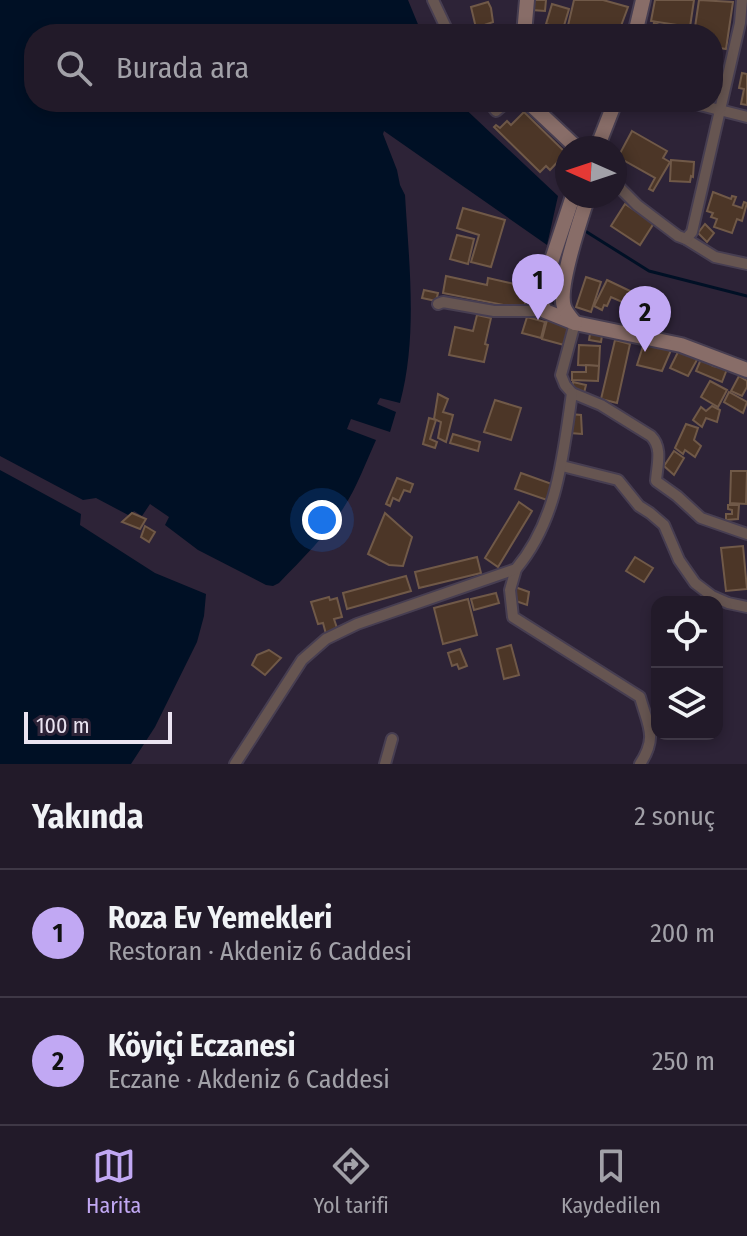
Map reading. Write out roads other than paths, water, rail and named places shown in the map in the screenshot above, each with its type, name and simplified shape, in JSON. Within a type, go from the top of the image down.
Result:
[{"type":"main road","points":[[525,24],[527,0]]},
{"type":"main road","points":[[637,24],[643,0]]},
{"type":"main road","points":[[539,112],[564,136]]},
{"type":"main road","points":[[602,136],[611,112]]},
{"type":"main road","points":[[569,208],[541,297],[545,311],[575,323],[681,345],[747,370]]},
{"type":"main road","points":[[575,323],[563,302],[567,271],[585,208]]},
{"type":"street","points":[[433,0],[444,24]]},
{"type":"street","points":[[723,98],[740,23],[742,0]]},
{"type":"street","points":[[686,239],[692,232],[720,112]]},
{"type":"street","points":[[723,112],[747,117]]},
{"type":"street","points":[[627,194],[678,236],[715,257],[747,264]]},
{"type":"street","points":[[438,304],[443,302],[494,311],[545,311]]},
{"type":"street","points":[[575,323],[561,375],[565,385],[572,393],[601,405],[651,436],[659,449],[656,481],[701,518],[747,534]]},
{"type":"street","points":[[572,393],[562,466],[549,510],[531,551],[516,569],[510,590],[513,617],[640,697],[652,737],[640,764]]},
{"type":"street","points":[[562,466],[618,480],[639,506],[664,525],[679,560],[695,583],[712,596],[747,607]]},
{"type":"street","points":[[235,764],[302,660],[326,639],[357,624],[516,569]]},
{"type":"street","points":[[385,764],[392,739]]},
{"type":"water","points":[[0,0],[408,0],[418,24],[24,24],[24,112],[469,112],[555,193],[555,208],[547,245],[384,131],[405,195],[411,299],[406,378],[400,403],[380,398],[377,404],[396,412],[390,432],[351,419],[347,429],[376,440],[344,507],[322,537],[279,583],[266,585],[198,550],[165,525],[169,517],[150,504],[142,516],[134,511],[130,516],[96,498],[83,500],[0,456]]},
{"type":"water","points":[[0,470],[81,514],[80,525],[155,573],[206,594],[197,642],[155,727],[131,764],[0,764]]},
{"type":"waterway","points":[[582,229],[649,271],[747,296]]},
{"type":"place","name":"Roza Ev Yemekleri","points":[[538,320]]},
{"type":"place","name":"Köyiçi Eczanesi","points":[[645,352]]}]
